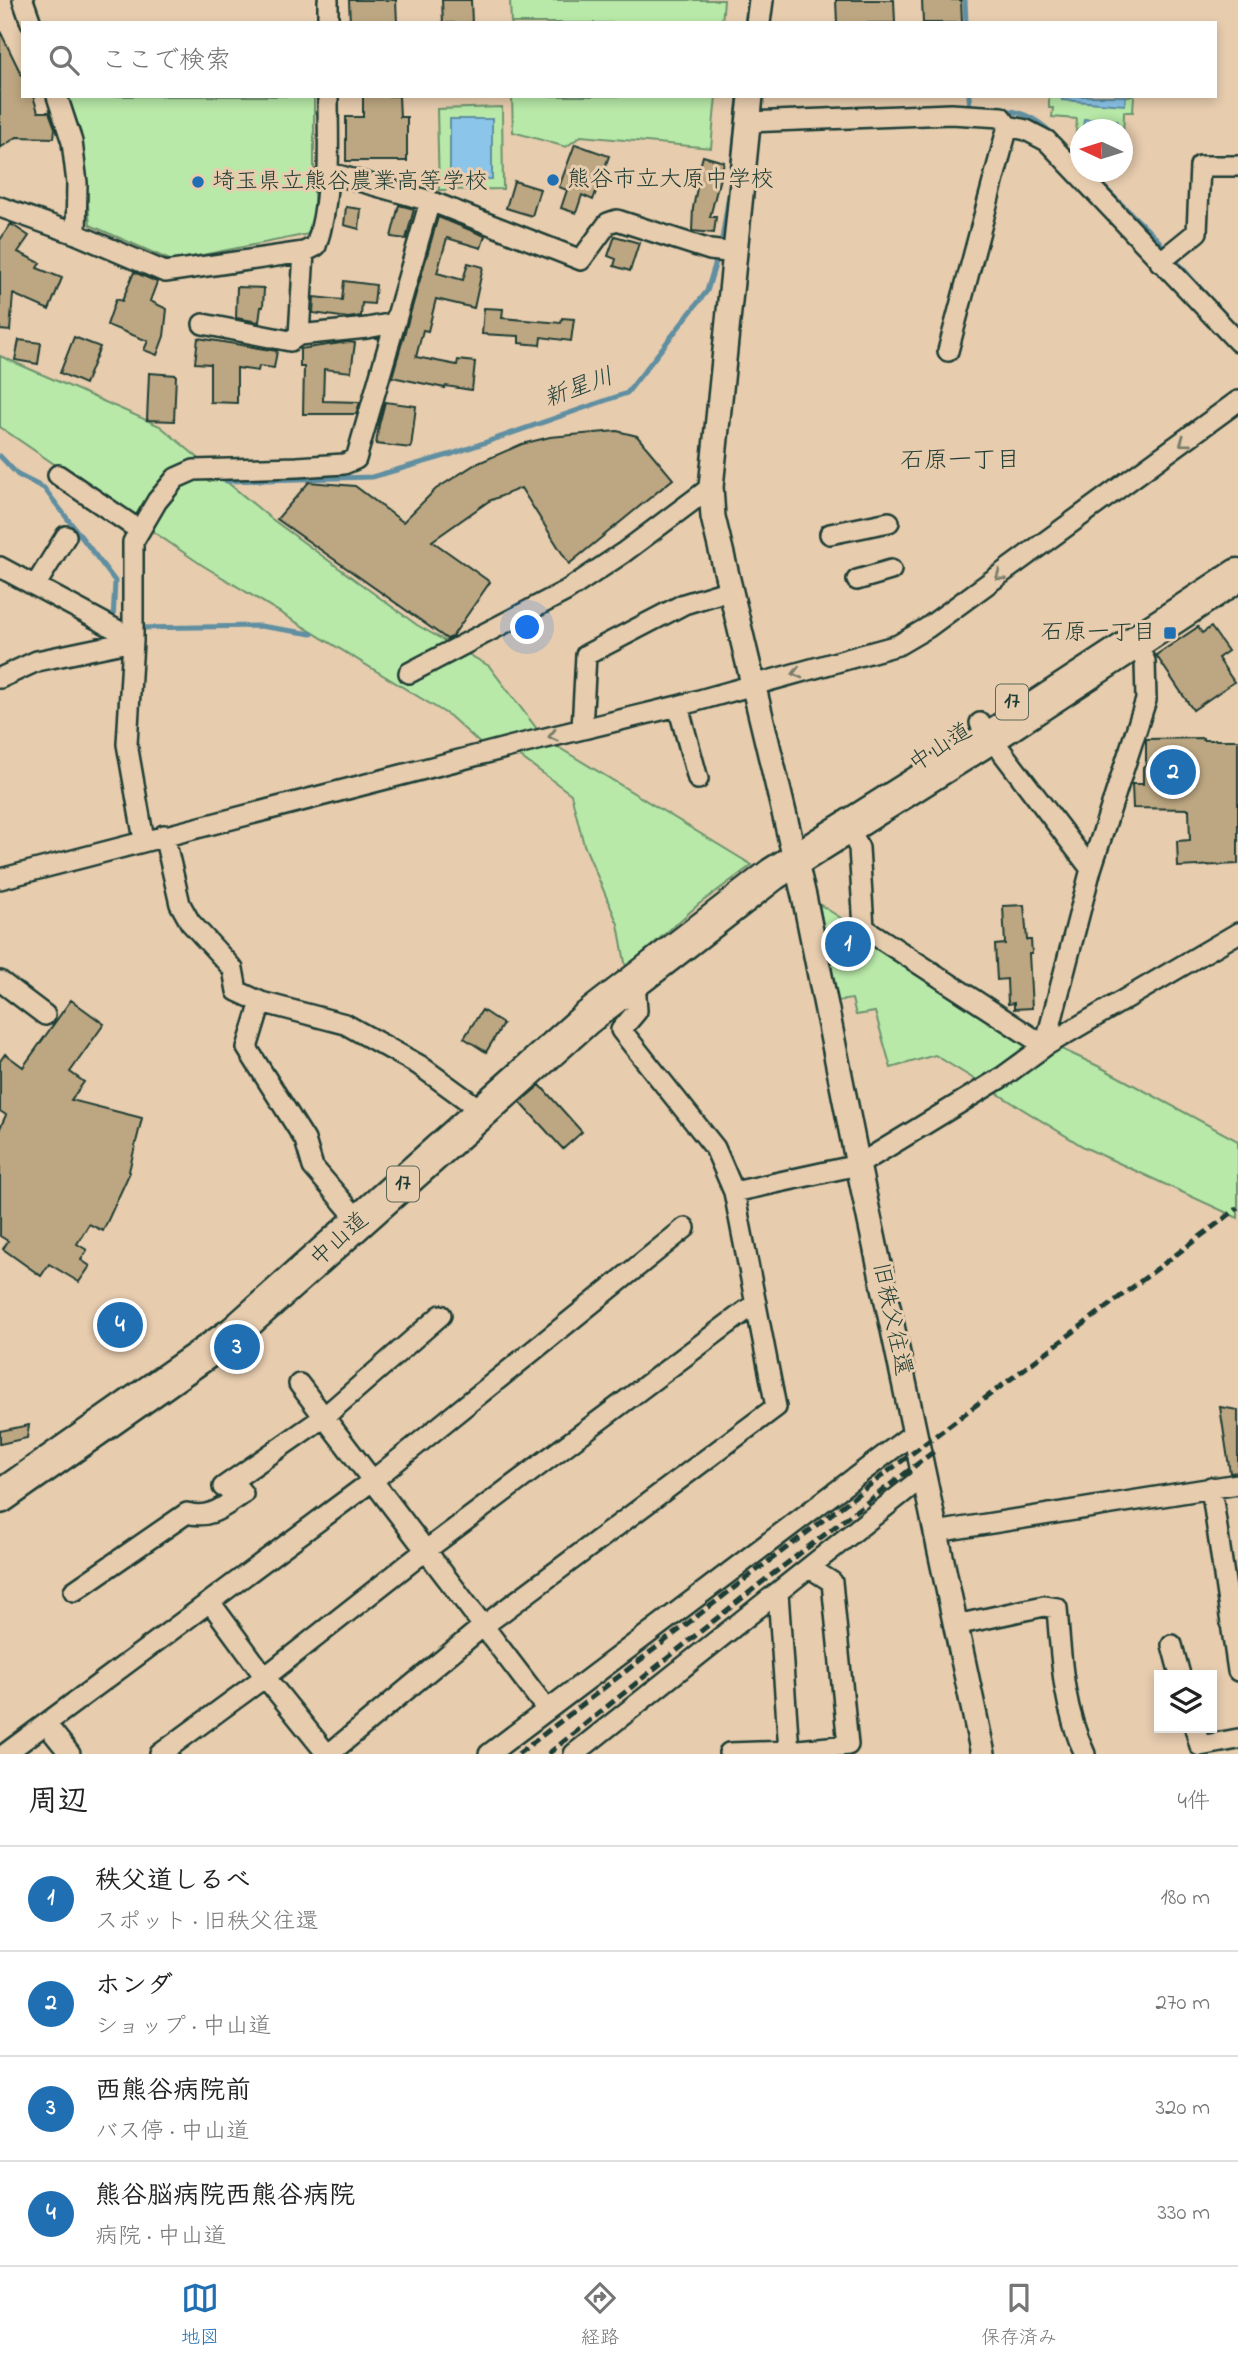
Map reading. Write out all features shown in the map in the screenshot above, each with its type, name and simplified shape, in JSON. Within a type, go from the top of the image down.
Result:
[{"type":"highway","name":"中山道","points":[[0,1497],[234,1333],[482,1111],[628,985],[798,871],[848,826],[1238,554]]},
{"type":"highway","name":"中山道","points":[[798,871],[806,834],[1135,643],[1238,575]]},
{"type":"street","points":[[23,0],[31,21]]},
{"type":"street","points":[[328,0],[328,21]]},
{"type":"street","points":[[758,21],[761,0]]},
{"type":"street","points":[[58,98],[72,142],[78,183],[76,233]]},
{"type":"street","points":[[0,207],[76,233],[165,272],[303,252],[316,246],[323,224],[328,98]]},
{"type":"street","points":[[750,111],[1001,117],[1008,126],[1026,130],[1047,141],[1238,342]]},
{"type":"street","name":"旧秩父往還","points":[[750,111],[733,253],[711,487],[713,517],[798,871],[983,1754]]},
{"type":"street","points":[[948,351],[1008,126]]},
{"type":"street","points":[[1160,262],[1197,232],[1200,166],[1238,166]]},
{"type":"street","points":[[327,172],[430,201],[581,260],[608,223],[617,220],[710,250],[733,253]]},
{"type":"street","points":[[144,841],[127,744],[133,542],[157,500],[176,478],[194,470],[344,464],[356,459],[430,201]]},
{"type":"street","points":[[299,335],[303,252]]},
{"type":"street","points":[[204,324],[290,341],[299,335],[394,323]]},
{"type":"street","points":[[0,879],[677,706],[898,645],[918,634],[1238,401]]},
{"type":"street","points":[[58,475],[139,530]]},
{"type":"street","points":[[410,673],[565,591],[623,553],[711,487]]},
{"type":"street","points":[[830,534],[888,522]]},
{"type":"street","points":[[35,586],[66,536]]},
{"type":"street","points":[[0,567],[132,633]]},
{"type":"street","points":[[857,580],[891,570]]},
{"type":"street","points":[[582,729],[586,655],[684,604],[730,590]]},
{"type":"street","points":[[0,678],[37,661],[132,633]]},
{"type":"street","points":[[1045,1046],[1091,869],[1146,700],[1144,662],[1135,643]]},
{"type":"street","points":[[677,706],[698,779]]},
{"type":"street","points":[[984,731],[1091,869]]},
{"type":"street","points":[[848,826],[859,848],[864,928],[1045,1046]]},
{"type":"street","points":[[164,835],[180,904],[190,922],[233,969],[237,991],[261,1002],[345,1024],[419,1065],[482,1111]]},
{"type":"street","points":[[734,1192],[858,1166],[1004,1076],[1045,1046],[1238,933]]},
{"type":"street","points":[[0,981],[45,1015]]},
{"type":"street","points":[[210,1602],[328,1754],[482,1627],[776,1407],[734,1192],[715,1148],[621,1030],[637,1011],[636,996],[628,985]]},
{"type":"street","points":[[261,1002],[247,1048],[305,1140],[313,1167],[360,1222]]},
{"type":"street","points":[[5,1754],[372,1481],[685,1228]]},
{"type":"street","points":[[160,1754],[756,1303]]},
{"type":"street","points":[[74,1591],[187,1513],[198,1517],[209,1515],[243,1494],[228,1484],[324,1417],[441,1315]]},
{"type":"street","points":[[299,1384],[541,1703]]},
{"type":"street","points":[[489,1754],[915,1432]]},
{"type":"street","points":[[574,1754],[924,1476]]},
{"type":"street","points":[[936,1532],[1238,1484]]},
{"type":"street","points":[[1211,1487],[1238,1671]]},
{"type":"street","points":[[729,1753],[789,1753],[848,1745],[832,1582],[810,1568]]},
{"type":"street","points":[[470,1754],[541,1703],[708,1574]]},
{"type":"street","points":[[778,1593],[789,1753]]},
{"type":"street","points":[[956,1626],[1044,1605],[1057,1608],[1063,1681],[1074,1731],[1085,1754]]},
{"type":"street","points":[[1172,1645],[1179,1670]]},
{"type":"street","points":[[46,1724],[69,1754]]},
{"type":"street","points":[[1196,1733],[1200,1746],[1238,1739]]},
{"type":"green space","points":[[510,0],[724,0],[722,21],[511,21]]},
{"type":"green space","name":"埼玉県立熊谷農業高等学校","points":[[69,98],[314,98],[314,233],[172,261],[90,225],[81,133]]},
{"type":"green space","points":[[512,98],[716,98],[711,148],[581,136],[566,147],[513,132]]},
{"type":"green space","points":[[1049,98],[1134,98],[1133,112],[1124,112],[1124,119],[1052,117],[1053,108],[1049,108]]},
{"type":"green space","points":[[502,107],[503,189],[439,190],[437,109]]},
{"type":"green space","points":[[0,356],[160,426],[269,517],[417,625],[489,666],[540,733],[485,748],[450,716],[202,565],[0,427]]},
{"type":"green space","points":[[553,744],[752,865],[699,904],[626,968],[618,924],[584,845],[571,794],[507,747]]},
{"type":"green space","points":[[819,904],[1004,1022],[1100,1067],[1238,1141],[1238,1218],[1084,1147],[935,1055],[891,1068],[875,1012],[856,1015],[852,999],[838,1001]]},
{"type":"water","points":[[1062,98],[1126,98],[1125,105]]},
{"type":"water","points":[[450,119],[492,119],[492,179],[450,180]]},
{"type":"building","points":[[349,0],[396,0],[397,21],[350,21]]},
{"type":"building","points":[[442,0],[471,0],[472,21],[443,21]]},
{"type":"building","points":[[836,0],[894,0],[895,21],[837,21]]},
{"type":"building","points":[[922,0],[961,0],[962,21],[923,21]]},
{"type":"building","points":[[0,31],[21,74],[21,98],[34,98],[38,112],[49,112],[55,128],[54,138],[17,137],[0,148]]},
{"type":"building","points":[[363,98],[399,98],[400,117],[407,117],[407,161],[346,161],[346,117],[363,117]]},
{"type":"building","points":[[575,144],[609,156],[593,200],[582,195],[576,213],[561,208],[567,190],[559,187]]},
{"type":"building","points":[[703,156],[724,162],[710,217],[716,217],[714,233],[692,231],[697,178]]},
{"type":"building","points":[[514,181],[540,189],[532,216],[506,208]]},
{"type":"building","points":[[399,205],[414,209],[406,239],[391,237]]},
{"type":"building","points":[[346,207],[361,209],[359,229],[344,225]]},
{"type":"building","points":[[438,217],[485,236],[481,248],[447,238],[437,273],[463,280],[468,263],[483,267],[474,308],[436,299],[428,331],[423,330],[416,357],[457,365],[458,360],[475,362],[472,390],[445,388],[392,377]]},
{"type":"building","points":[[11,224],[29,236],[18,252],[40,263],[37,268],[62,278],[49,310],[13,294],[10,331],[0,330],[0,240]]},
{"type":"building","points":[[615,236],[639,243],[630,271],[614,266],[616,259],[608,256]]},
{"type":"building","points":[[134,272],[157,282],[150,301],[167,309],[164,336],[157,355],[144,350],[148,341],[107,325],[116,299],[122,301]]},
{"type":"building","points":[[344,281],[376,285],[374,304],[362,303],[361,316],[348,318],[313,313],[314,297],[342,300]]},
{"type":"building","points":[[237,287],[264,288],[259,322],[236,318]]},
{"type":"building","points":[[484,308],[503,309],[502,318],[561,323],[562,318],[574,319],[571,341],[541,337],[540,345],[519,343],[519,336],[482,334]]},
{"type":"building","points":[[74,337],[100,347],[85,384],[60,373]]},
{"type":"building","points":[[198,338],[277,351],[274,368],[259,366],[258,371],[237,368],[237,403],[210,402],[210,364],[195,363]]},
{"type":"building","points":[[19,340],[41,343],[38,364],[15,360]]},
{"type":"building","points":[[355,343],[351,372],[324,369],[323,401],[360,402],[356,414],[303,414],[304,367],[300,367],[300,349]]},
{"type":"building","points":[[149,373],[176,375],[174,421],[147,420]]},
{"type":"building","points":[[385,402],[416,406],[411,448],[376,444]]},
{"type":"building","points":[[617,431],[637,436],[673,479],[569,564],[521,488],[489,501],[432,541],[490,582],[452,637],[447,639],[277,519],[309,482],[355,486],[403,522],[436,489],[474,465],[522,444],[550,437]]},
{"type":"building","points":[[1198,627],[1202,633],[1211,627],[1228,651],[1218,658],[1234,682],[1193,710],[1156,655]]},
{"type":"building","points":[[1146,739],[1238,740],[1238,864],[1178,867],[1177,841],[1190,840],[1189,809],[1133,808],[1132,784],[1143,784]]},
{"type":"building","points":[[1024,905],[1027,940],[1031,940],[1032,954],[1029,954],[1032,1008],[1014,1009],[1014,1003],[1008,1004],[1007,979],[997,980],[995,945],[1005,944],[1003,906]]},
{"type":"building","points":[[71,1000],[104,1024],[70,1072],[84,1082],[71,1100],[142,1118],[130,1172],[103,1231],[89,1224],[77,1244],[87,1250],[81,1260],[90,1266],[79,1282],[49,1264],[41,1276],[3,1249],[8,1241],[0,1236],[0,1128],[6,1115],[0,1111],[0,1061],[5,1054],[23,1067]]},
{"type":"building","points":[[482,1010],[503,1024],[486,1052],[464,1038]]},
{"type":"building","points":[[540,1085],[582,1132],[563,1149],[520,1102]]},
{"type":"building","points":[[1220,1407],[1238,1410],[1238,1472],[1230,1473]]},
{"type":"building","points":[[29,1425],[27,1438],[0,1444],[0,1431]]},
{"type":"waterway","name":"新星川","points":[[746,21],[749,0]]},
{"type":"waterway","points":[[965,0],[966,21]]},
{"type":"waterway","name":"新星川","points":[[721,246],[739,98]]},
{"type":"waterway","points":[[969,98],[970,109]]},
{"type":"waterway","points":[[1002,110],[1032,118],[1057,138]]},
{"type":"waterway","points":[[1101,184],[1157,239],[1216,306]]},
{"type":"waterway","name":"新星川","points":[[226,481],[372,477],[452,454],[627,393],[707,291],[718,255]]},
{"type":"waterway","name":"新星川","points":[[0,456],[18,475],[44,488],[115,581],[113,622]]},
{"type":"waterway","name":"新星川","points":[[136,628],[260,626],[312,634]]},
{"type":"railway","points":[[518,1754],[757,1570],[1238,1208]]},
{"type":"railway","points":[[548,1754],[761,1583],[937,1449]]},
{"type":"place","name":"熊谷市立大原中学校","points":[[553,180]]},
{"type":"place","name":"埼玉県立熊谷農業高等学校","points":[[198,182]]},
{"type":"place","name":"石原一丁目","points":[[1170,633]]},
{"type":"place","name":"ホンダ","points":[[1173,772]]},
{"type":"place","name":"秩父道しるべ","points":[[848,944]]},
{"type":"place","name":"熊谷脳病院西熊谷病院","points":[[120,1325]]},
{"type":"place","name":"西熊谷病院前","points":[[237,1347]]},
{"type":"district","name":"石原一丁目","points":[[960,461]]}]
